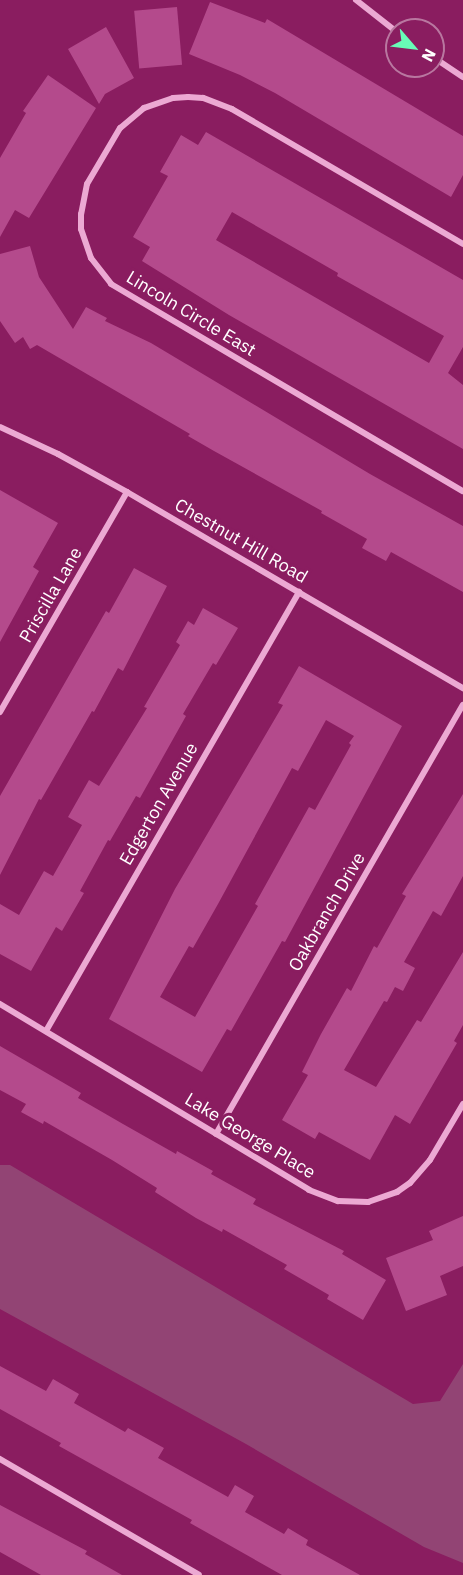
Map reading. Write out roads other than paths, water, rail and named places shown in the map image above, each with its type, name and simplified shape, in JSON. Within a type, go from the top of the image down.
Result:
[{"type":"street","points":[[356,0],[385,23]]},
{"type":"street","points":[[445,65],[463,76]]},
{"type":"street","name":"Lincoln Circle East","points":[[463,244],[232,109],[218,102],[188,97],[173,98],[144,108],[120,128],[87,184],[81,214],[81,229],[91,258],[111,284],[463,491]]},
{"type":"street","name":"Chestnut Hill Road","points":[[0,427],[58,454],[127,492],[463,688]]},
{"type":"street","name":"Priscilla Lane","points":[[0,712],[127,492]]},
{"type":"street","name":"Edgerton Avenue","points":[[46,1031],[299,592]]},
{"type":"street","name":"Oakbranch Drive","points":[[216,1134],[463,705]]},
{"type":"street","name":"Lake George Place","points":[[0,1004],[323,1197],[345,1202],[368,1202],[397,1192],[421,1173],[463,1104]]},
{"type":"street","points":[[0,1459],[199,1575]]}]
